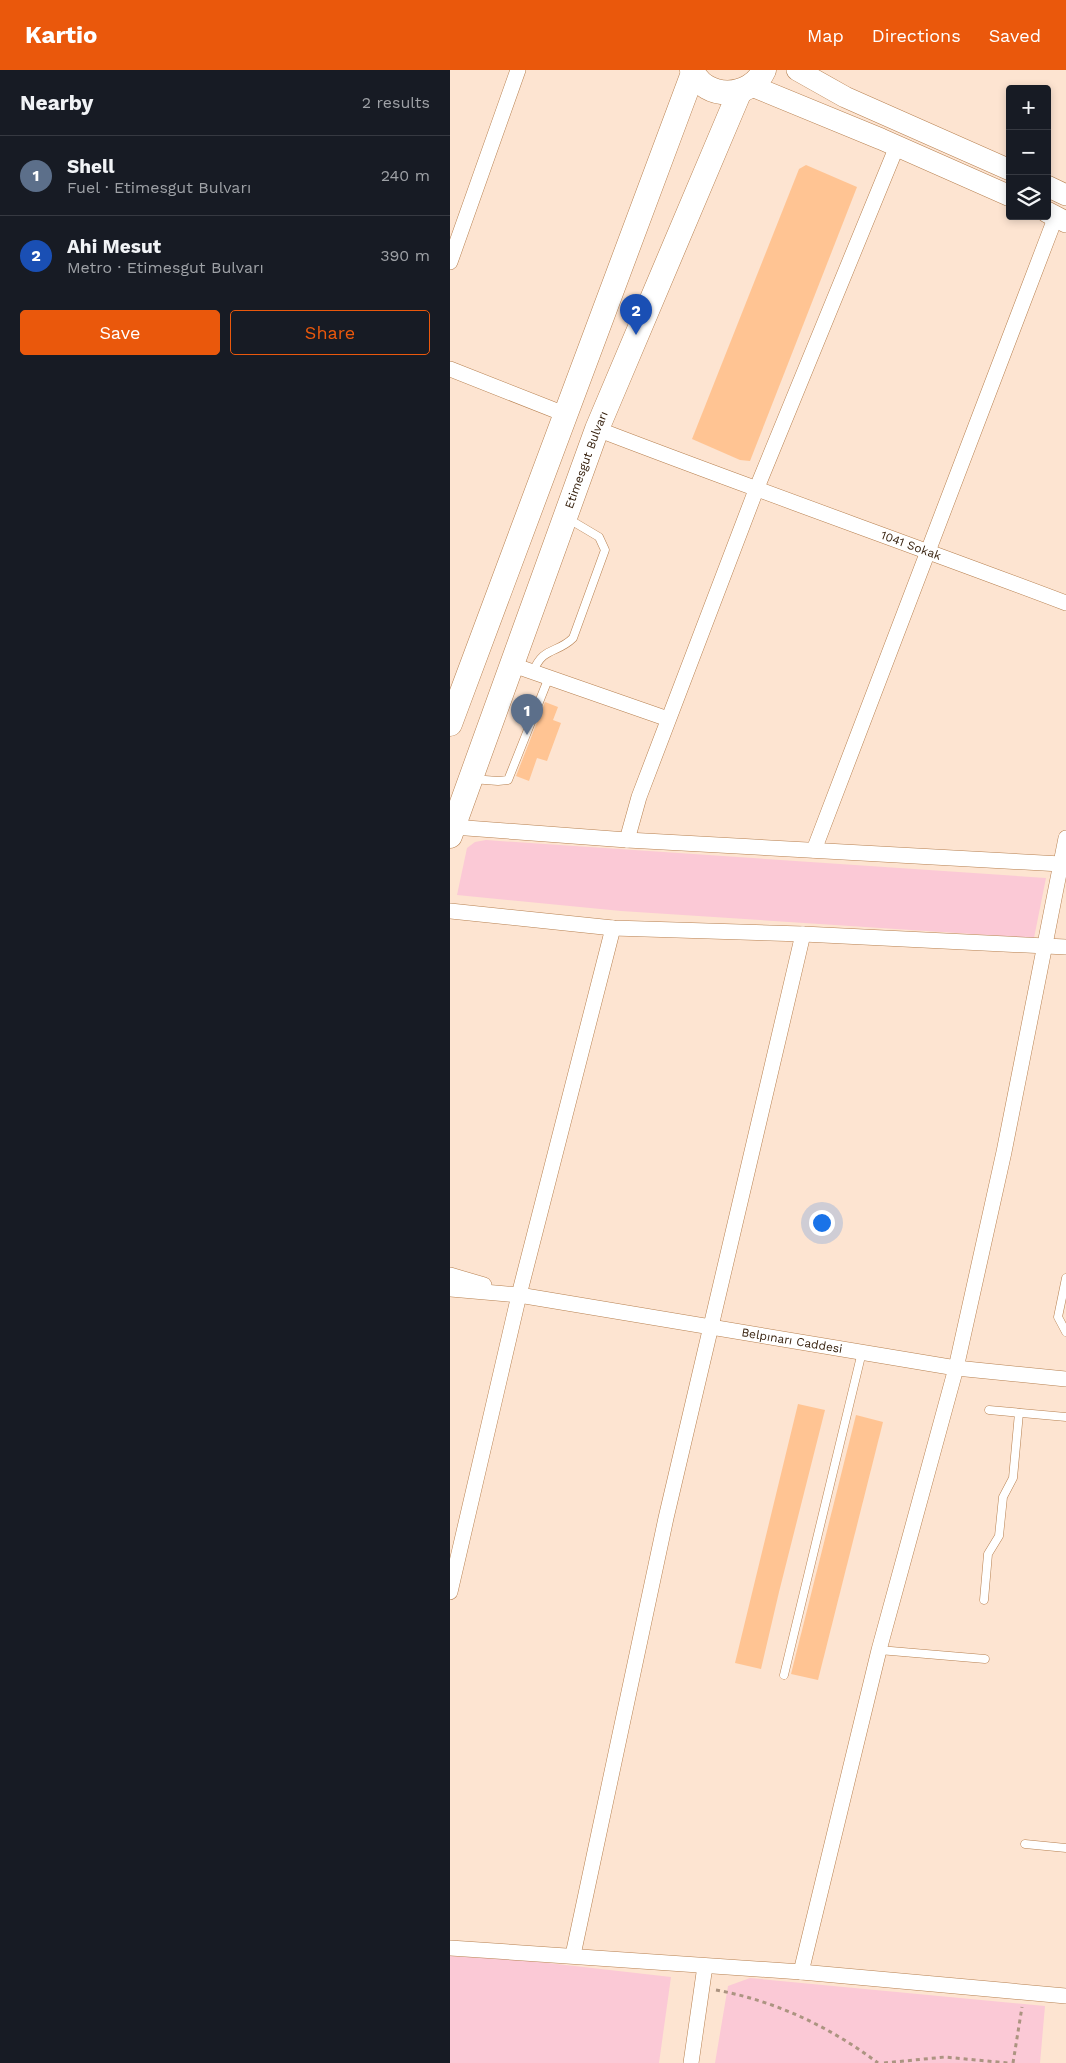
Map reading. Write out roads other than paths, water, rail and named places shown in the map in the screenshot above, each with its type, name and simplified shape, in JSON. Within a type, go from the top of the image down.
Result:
[{"type":"main road","points":[[797,70],[845,97],[1006,168]]},
{"type":"main road","points":[[693,72],[702,83],[713,90],[726,93],[752,82],[1006,194]]},
{"type":"main road","points":[[450,724],[567,415],[693,72]]},
{"type":"main road","name":"Etimesgut Bulvarı","points":[[452,832],[470,779],[523,668],[566,518],[597,429],[752,82]]},
{"type":"main road","points":[[1051,188],[1066,194]]},
{"type":"street","points":[[450,262],[518,70]]},
{"type":"street","points":[[627,840],[638,797],[756,490],[896,146]]},
{"type":"street","points":[[814,850],[1056,217]]},
{"type":"street","points":[[450,369],[567,415]]},
{"type":"street","name":"1041 Sokak","points":[[597,429],[756,490],[929,551],[1066,604]]},
{"type":"street","points":[[523,668],[668,719]]},
{"type":"street","points":[[452,832],[1061,864]]},
{"type":"street","points":[[801,1972],[879,1650],[956,1368],[1004,1152],[1066,838]]},
{"type":"street","points":[[450,911],[613,928],[803,934],[1066,947]]},
{"type":"street","points":[[450,1592],[519,1295],[613,928]]},
{"type":"street","points":[[573,1955],[666,1518],[803,934]]},
{"type":"street","name":"Belpınarı Caddesi","points":[[450,1275],[519,1295]]},
{"type":"street","name":"Belpınarı Caddesi","points":[[450,1289],[519,1295],[956,1368],[1066,1379]]},
{"type":"street","points":[[450,1948],[801,1972],[1066,1996]]},
{"type":"street","points":[[692,2063],[705,1966]]},
{"type":"lane","points":[[523,668],[537,660],[544,653],[563,646],[573,638],[604,550],[598,537],[566,518]]},
{"type":"lane","points":[[470,779],[508,780],[549,677]]},
{"type":"lane","points":[[1066,1278],[1058,1317],[1066,1332]]},
{"type":"lane","points":[[784,1675],[862,1352]]},
{"type":"lane","points":[[989,1410],[1066,1417]]},
{"type":"lane","points":[[984,1600],[988,1554],[998,1536],[1003,1497],[1013,1478],[1019,1412]]},
{"type":"lane","points":[[879,1650],[985,1658]]},
{"type":"lane","points":[[1025,1844],[1066,1848]]},
{"type":"place","name":"Ahi Mesut","points":[[636,335]]},
{"type":"place","name":"Shell","points":[[527,735]]}]
